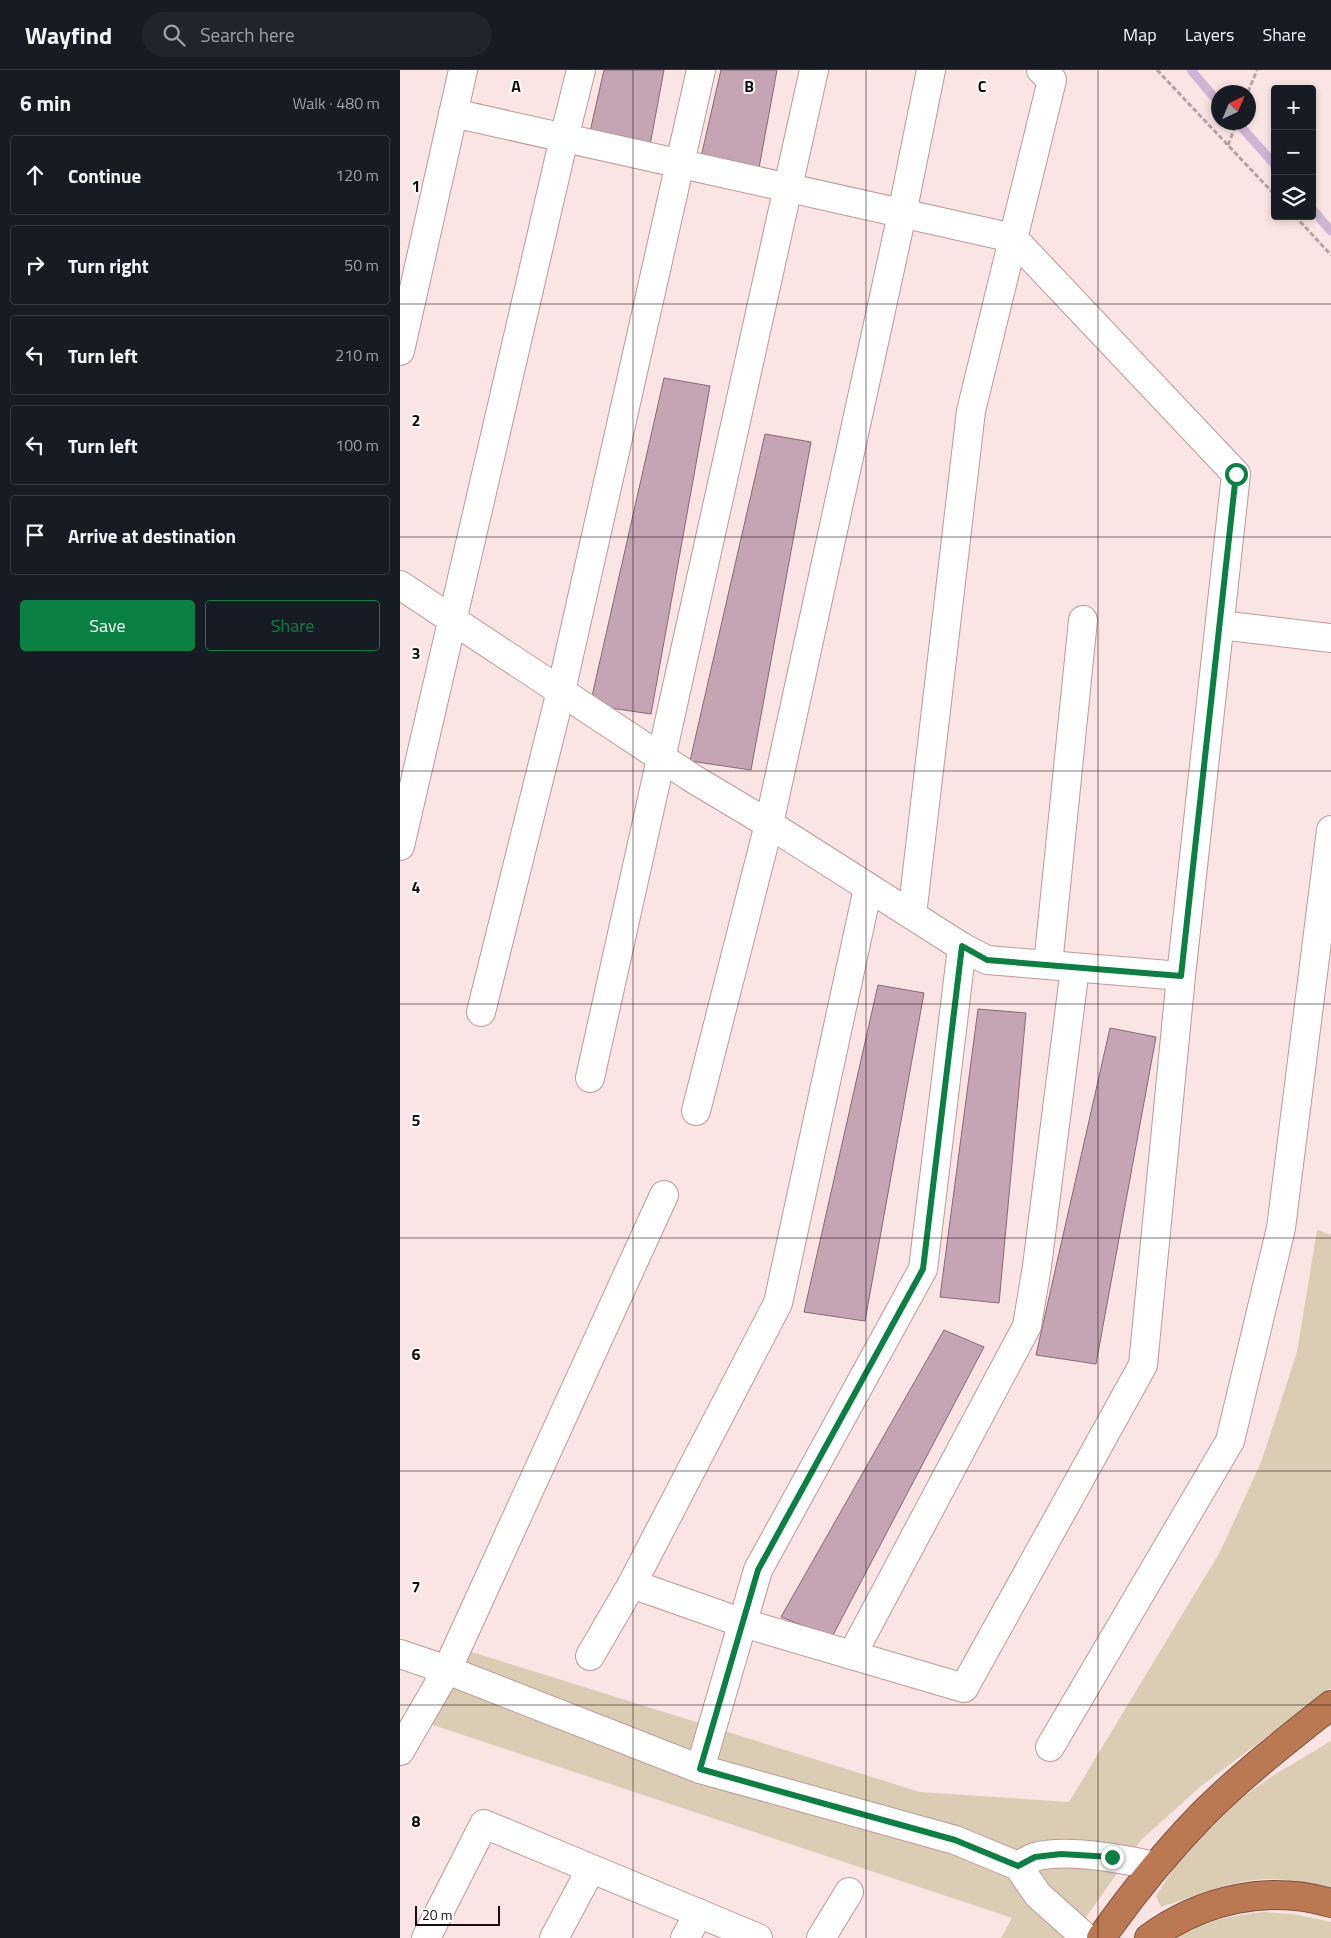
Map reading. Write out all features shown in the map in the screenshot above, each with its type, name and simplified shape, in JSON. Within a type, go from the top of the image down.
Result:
[{"type":"highway","points":[[1101,1938],[1155,1866],[1204,1813],[1236,1783],[1331,1705]]},
{"type":"highway","points":[[1149,1938],[1165,1927],[1199,1910],[1237,1898],[1280,1896],[1303,1898],[1331,1904]]},
{"type":"street","points":[[400,351],[463,70]]},
{"type":"street","points":[[400,846],[581,70]]},
{"type":"street","points":[[481,1012],[561,691],[701,70]]},
{"type":"street","points":[[590,1078],[814,70]]},
{"type":"street","points":[[696,1111],[768,824],[902,214],[930,70]]},
{"type":"street","points":[[912,915],[971,411],[1052,80],[1041,70]]},
{"type":"street","points":[[453,113],[1013,238],[1236,474],[1181,976],[1143,1365],[964,1688],[743,1623],[632,1584]]},
{"type":"street","points":[[400,585],[692,778],[987,960],[1181,976]]},
{"type":"street","points":[[1048,965],[1084,620]]},
{"type":"street","points":[[1220,625],[1331,638]]},
{"type":"street","points":[[1050,1747],[1230,1441],[1281,1228],[1331,830]]},
{"type":"street","points":[[590,1656],[632,1584],[778,1303],[868,888]]},
{"type":"street","points":[[700,1769],[758,1570],[923,1269],[962,946]]},
{"type":"street","points":[[852,1655],[1027,1326],[1037,1266],[1075,968]]},
{"type":"street","points":[[400,1751],[447,1670],[664,1195]]},
{"type":"street","points":[[400,1654],[447,1670],[700,1769],[955,1840],[1018,1866],[1038,1895],[1086,1938]]},
{"type":"street","points":[[426,1938],[484,1824],[758,1938]]},
{"type":"street","points":[[1018,1866],[1035,1857],[1061,1854],[1112,1857],[1155,1866]]},
{"type":"street","points":[[554,1938],[591,1869]]},
{"type":"street","points":[[821,1938],[849,1892]]},
{"type":"street","points":[[685,1938],[699,1914]]},
{"type":"path","points":[[1157,70],[1271,191]]},
{"type":"path","points":[[1251,85],[1257,70]]},
{"type":"path","points":[[1228,146],[1234,130]]},
{"type":"path","points":[[1299,220],[1331,255]]},
{"type":"shaded area","points":[[1317,1230],[1331,1235],[1331,1688],[1200,1787],[1141,1840],[1071,1938],[1001,1938],[1012,1918],[409,1717],[443,1643],[920,1792],[1069,1802],[1220,1552],[1262,1460],[1297,1352]]},
{"type":"shaded area","points":[[1331,1741],[1331,1888],[1293,1881],[1256,1880],[1228,1885],[1161,1907],[1156,1896],[1177,1863],[1233,1804],[1274,1775]]},
{"type":"shaded area","points":[[1264,1912],[1294,1914],[1331,1922],[1331,1938],[1176,1938],[1197,1927],[1218,1920]]},
{"type":"building","points":[[604,70],[664,70],[650,145],[589,136]]},
{"type":"building","points":[[721,70],[777,70],[759,168],[701,157]]},
{"type":"building","points":[[664,378],[710,386],[651,714],[590,705]]},
{"type":"building","points":[[765,434],[811,442],[751,770],[690,761]]},
{"type":"building","points":[[878,985],[924,993],[865,1321],[804,1312]]},
{"type":"building","points":[[978,1009],[1026,1013],[999,1303],[940,1297]]},
{"type":"building","points":[[1110,1028],[1156,1037],[1096,1364],[1036,1355]]},
{"type":"building","points":[[944,1330],[984,1347],[832,1637],[781,1617]]},
{"type":"waterway","points":[[1191,70],[1211,94]]},
{"type":"waterway","points":[[1244,130],[1271,160]]},
{"type":"waterway","points":[[1316,214],[1331,231]]},
{"type":"route","points":[[1112,1857],[1061,1854],[1035,1857],[1018,1866],[955,1840],[700,1769],[758,1570],[923,1269],[962,946],[987,960],[1181,976],[1236,474]]}]
